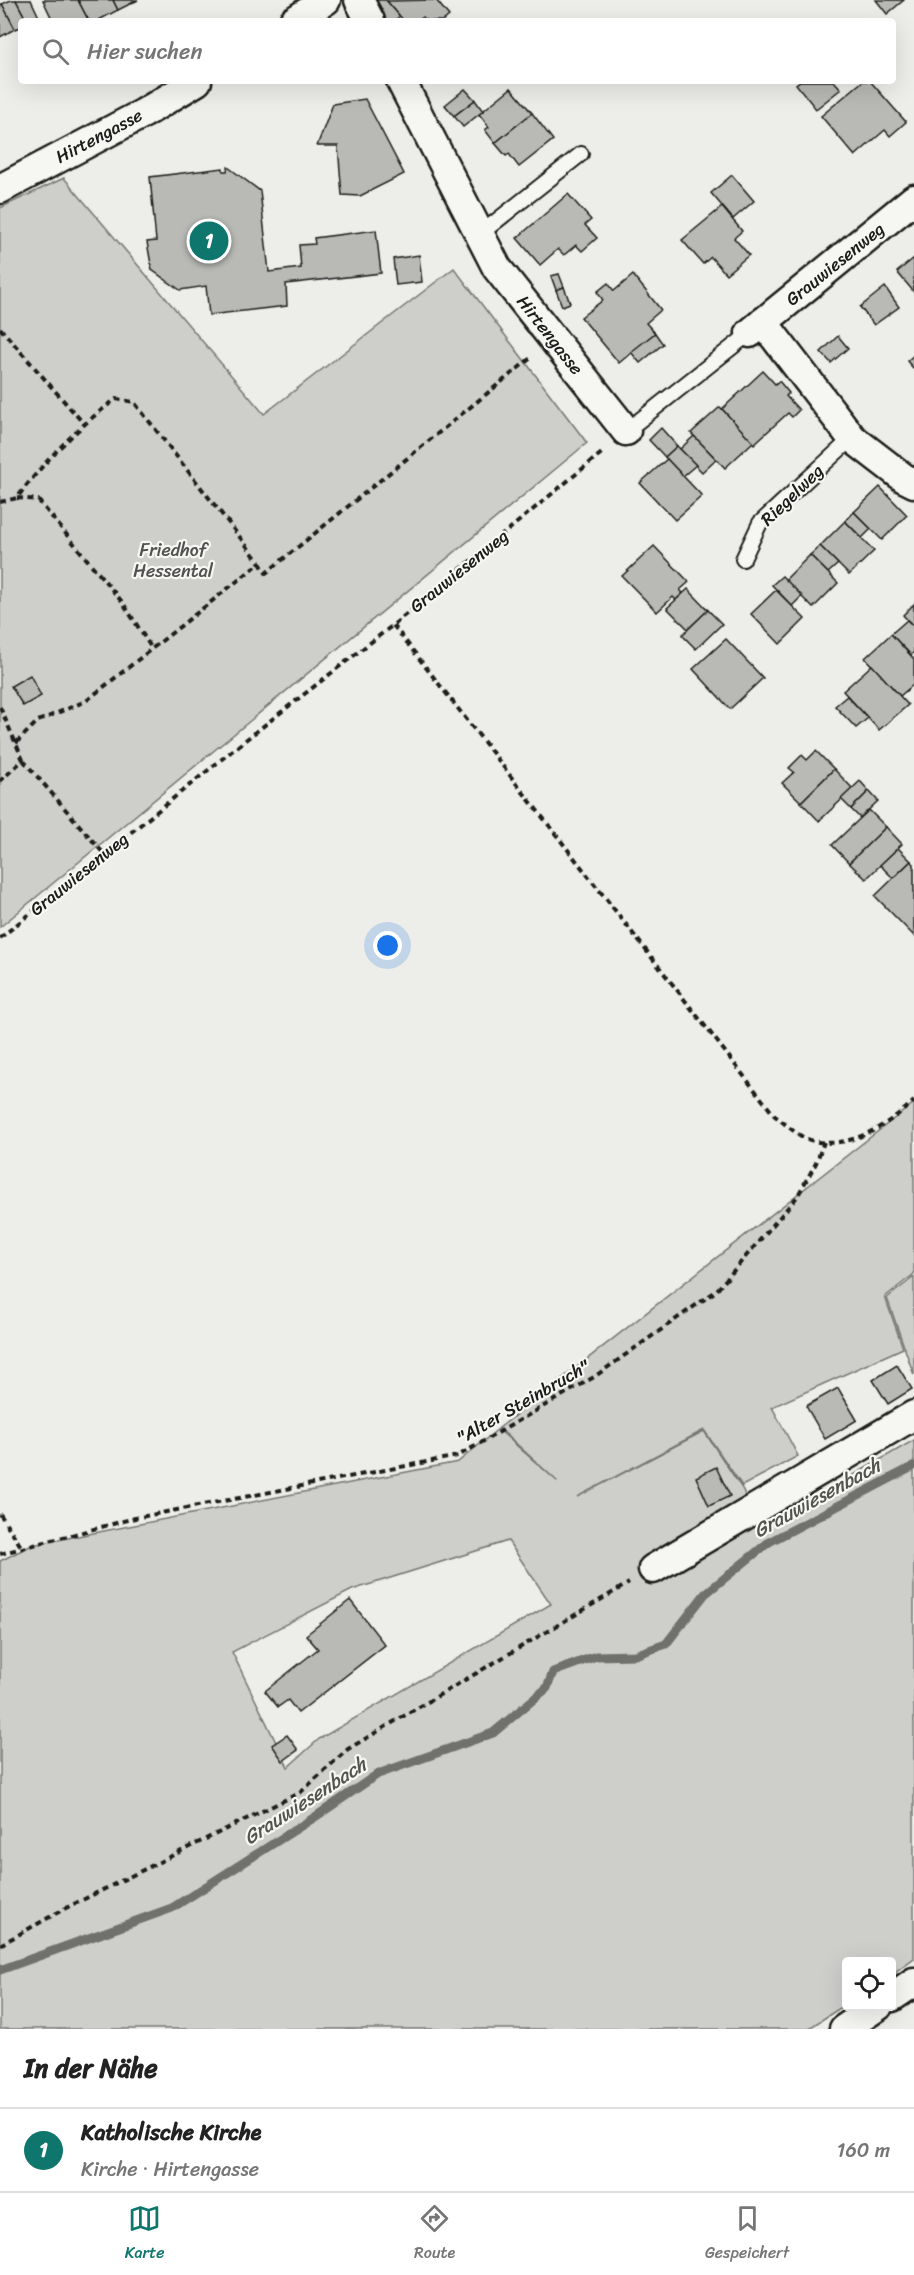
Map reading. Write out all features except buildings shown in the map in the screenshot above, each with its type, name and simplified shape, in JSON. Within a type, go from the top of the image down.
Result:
[{"type":"street","points":[[299,18],[326,0]]},
{"type":"street","points":[[359,0],[368,18]]},
{"type":"street","name":"Hirtengasse","points":[[0,189],[144,113],[192,84]]},
{"type":"street","name":"Hirtengasse","points":[[403,84],[497,268],[626,431]]},
{"type":"street","name":"Grauwiesenweg","points":[[757,328],[914,199]]},
{"type":"street","points":[[757,328],[852,438],[904,478],[914,483]]},
{"type":"street","points":[[653,1569],[914,1415]]},
{"type":"street","points":[[896,1994],[914,1982]]},
{"type":"street","points":[[844,2029],[872,2011]]},
{"type":"lane","points":[[480,234],[581,154]]},
{"type":"lane","name":"Grauwiesenweg","points":[[626,431],[757,328]]},
{"type":"lane","name":"Riegelweg","points":[[742,559],[760,523],[852,438]]},
{"type":"path","points":[[0,328],[84,424]]},
{"type":"path","points":[[17,498],[35,473],[84,424],[116,399],[134,402],[266,573],[516,368],[554,340]]},
{"type":"path","name":"Grauwiesenweg","points":[[0,938],[248,738],[393,625],[626,431]]},
{"type":"path","points":[[0,502],[17,498],[38,500],[123,603],[152,649]]},
{"type":"path","points":[[16,743],[38,721],[86,701],[260,563]]},
{"type":"path","points":[[393,625],[775,1116],[793,1130],[813,1141],[838,1143],[896,1118],[914,1101]]},
{"type":"path","points":[[0,707],[23,760],[104,854]]},
{"type":"path","points":[[0,781],[23,760]]},
{"type":"path","name":"\"Alter Steinbruch\"","points":[[0,1554],[135,1518],[458,1456],[594,1377],[716,1291],[796,1197],[816,1163],[824,1142]]},
{"type":"path","points":[[0,1514],[22,1548]]},
{"type":"path","points":[[0,1946],[64,1909],[301,1792],[348,1749],[653,1569]]},
{"type":"green space","name":"Friedhof Hessental","points":[[64,178],[264,414],[454,268],[587,443],[0,927],[0,208]]},
{"type":"green space","points":[[914,1103],[914,1274],[885,1297],[903,1348],[772,1407],[798,1456],[742,1486],[704,1430],[577,1497],[704,1431],[764,1527],[914,1440],[914,1958],[896,1971],[896,1957],[842,1957],[842,2007],[808,2029],[0,2029],[0,1561],[32,1545],[458,1462],[498,1429],[558,1482],[499,1428]],"holes":[[[508,1541],[551,1604],[319,1739],[288,1767],[232,1652],[352,1590]]]},
{"type":"green space","points":[[914,1277],[914,1375],[887,1298]]},
{"type":"waterway","name":"Grauwiesenbach","points":[[0,1970],[172,1908],[378,1774],[493,1733],[547,1688],[553,1672],[596,1656],[635,1655],[666,1644],[705,1594],[769,1542],[914,1466]]},
{"type":"place","name":"Katholische Kirche","points":[[209,241]]}]
